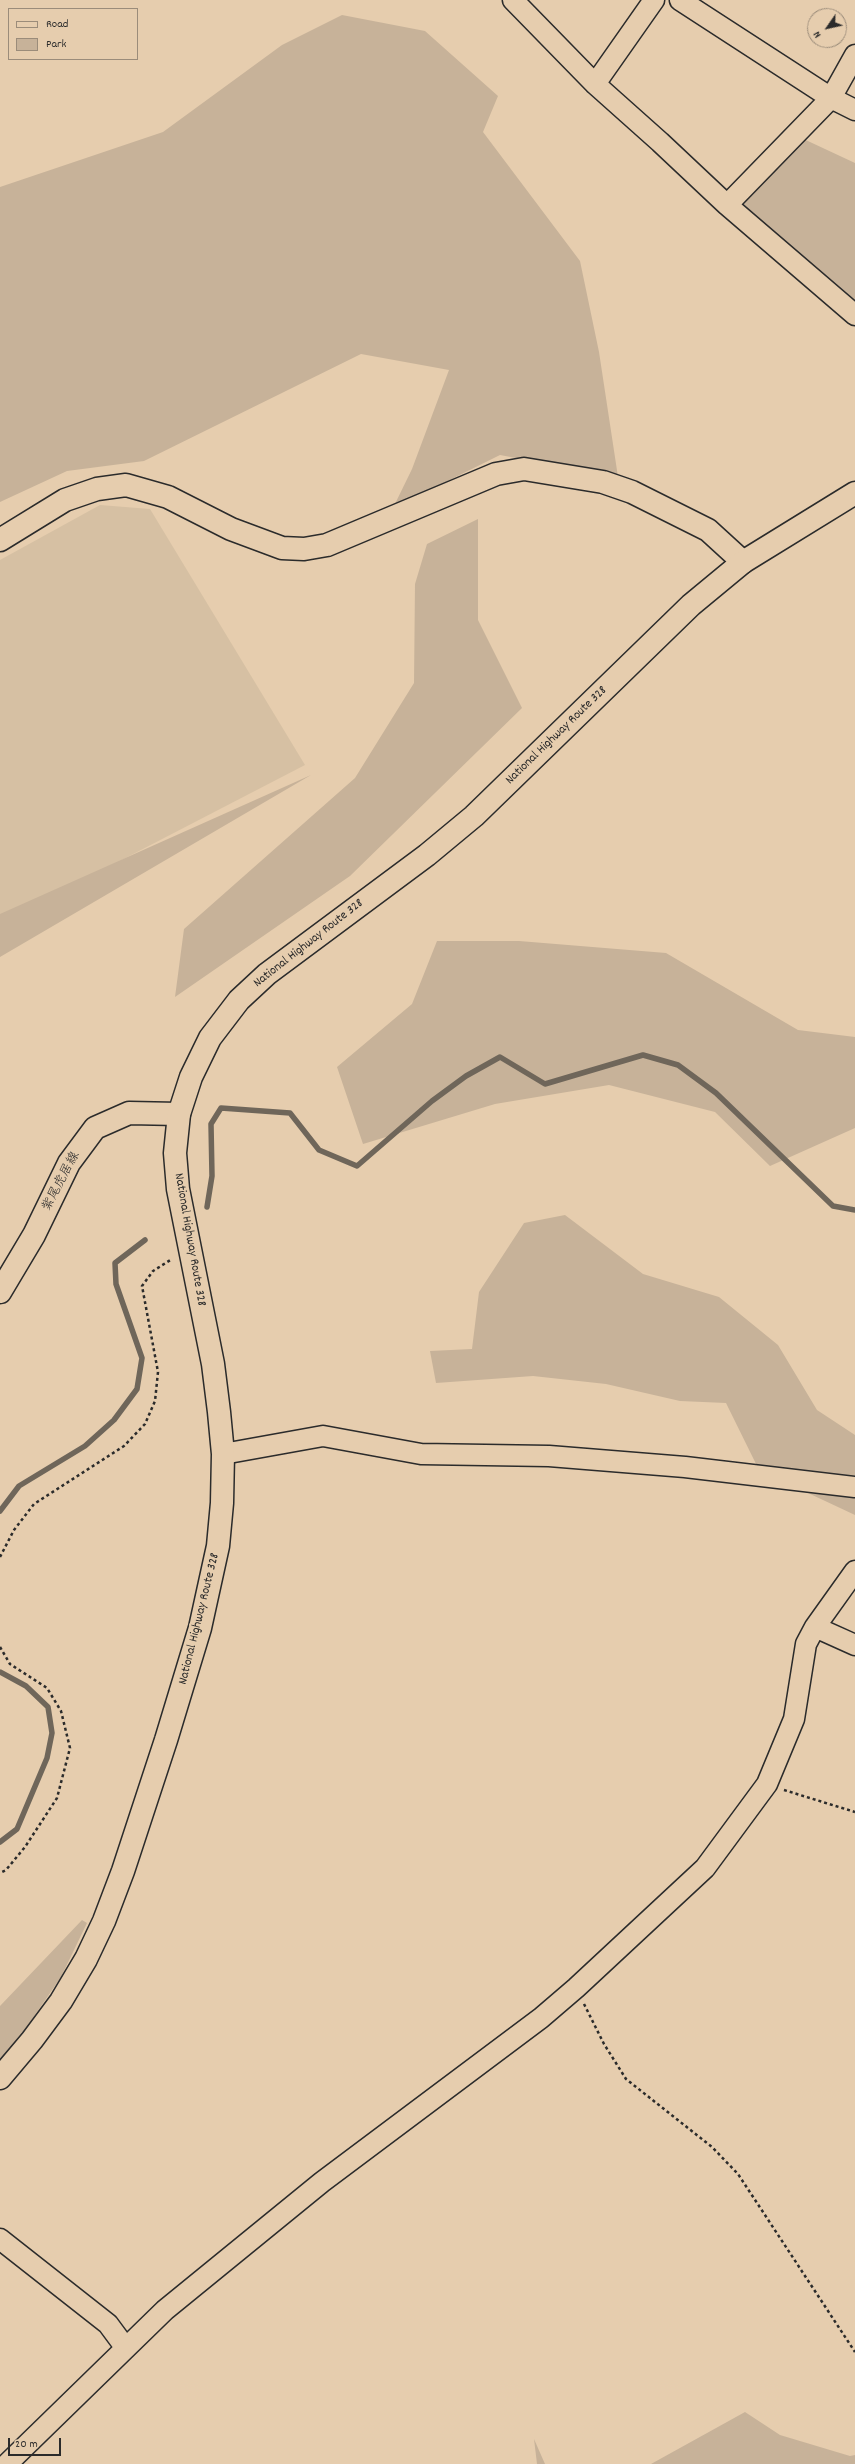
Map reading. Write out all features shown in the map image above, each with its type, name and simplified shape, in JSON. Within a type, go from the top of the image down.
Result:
[{"type":"main road","points":[[0,540],[65,500],[97,490],[126,485],[168,498],[199,511],[231,529],[282,548],[304,549],[327,545],[496,474],[524,469],[603,482],[632,492],[708,530],[743,562]]},
{"type":"main road","name":"National Highway Route 328","points":[[0,2078],[32,2040],[64,1995],[86,1959],[123,1871],[166,1740],[202,1621],[218,1546],[222,1503],[223,1454],[213,1364],[188,1250],[178,1189],[175,1153],[179,1114],[190,1077],[210,1038],[239,1000],[267,974],[427,855],[474,816],[691,605],[743,562],[855,493]]},
{"type":"main road","name":"紫尾虎居線","points":[[0,1292],[34,1235],[69,1163],[94,1128],[129,1114],[179,1114]]},
{"type":"street","points":[[513,0],[595,84],[727,205],[853,310]]},
{"type":"street","points":[[595,84],[654,0]]},
{"type":"street","points":[[680,0],[831,98],[855,110]]},
{"type":"street","points":[[727,205],[831,98],[855,55]]},
{"type":"street","points":[[223,1454],[323,1436],[420,1454],[550,1456],[685,1467],[855,1487]]},
{"type":"street","points":[[7,2464],[125,2347],[202,2278],[322,2182],[541,2018],[576,1988],[705,1868],[767,1784],[794,1719],[806,1644],[815,1627],[855,1571]]},
{"type":"street","points":[[815,1627],[855,1645]]},
{"type":"street","points":[[0,2239],[108,2324],[125,2347]]},
{"type":"path","points":[[0,1557],[14,1530],[34,1504],[124,1446],[145,1424],[155,1402],[158,1372],[142,1286],[153,1271],[188,1250]]},
{"type":"path","points":[[0,1648],[10,1664],[47,1688],[61,1711],[70,1748],[57,1798],[25,1847],[6,1870],[0,1873]]},
{"type":"path","points":[[767,1784],[855,1812]]},
{"type":"path","points":[[576,1988],[604,2044],[626,2079],[712,2147],[738,2174],[855,2352]]},
{"type":"shaded area","points":[[100,505],[150,509],[305,765],[0,923],[0,560]]},
{"type":"green space","points":[[342,15],[425,31],[498,96],[483,132],[580,261],[599,352],[618,477],[500,455],[393,508],[412,469],[449,370],[361,354],[144,461],[67,471],[0,502],[0,187],[163,132],[282,45]]},
{"type":"green space","points":[[795,135],[855,163],[855,306],[727,205]]},
{"type":"green space","points":[[478,519],[478,620],[522,708],[350,876],[175,997],[184,929],[355,778],[414,683],[415,584],[427,544]]},
{"type":"green space","points":[[311,775],[0,957],[0,914]]},
{"type":"green space","points":[[437,941],[519,941],[666,953],[798,1030],[855,1037],[855,1128],[770,1166],[715,1112],[609,1085],[495,1104],[363,1144],[337,1067],[412,1004]]},
{"type":"green space","points":[[565,1215],[643,1274],[719,1297],[778,1345],[817,1410],[855,1435],[855,1515],[759,1470],[726,1403],[680,1401],[606,1384],[533,1376],[436,1383],[430,1351],[472,1349],[479,1292],[524,1223]]},
{"type":"green space","points":[[82,1920],[87,1923],[61,1977],[15,2044],[0,2060],[0,2006]]},
{"type":"green space","points":[[745,2412],[780,2435],[850,2456],[855,2455],[855,2464],[651,2464]]},
{"type":"green space","points":[[534,2439],[545,2464],[537,2464]]},
{"type":"waterway","points":[[207,1207],[212,1176],[211,1124],[221,1108],[290,1113],[319,1150],[357,1166],[432,1101],[466,1076],[500,1057],[545,1084],[643,1055],[678,1065],[716,1093],[833,1206],[855,1210]]},
{"type":"waterway","points":[[0,1511],[19,1486],[85,1446],[114,1420],[137,1389],[142,1358],[116,1284],[115,1263],[145,1240]]},
{"type":"waterway","points":[[0,1672],[26,1686],[48,1707],[52,1733],[47,1758],[17,1829],[0,1842]]}]
